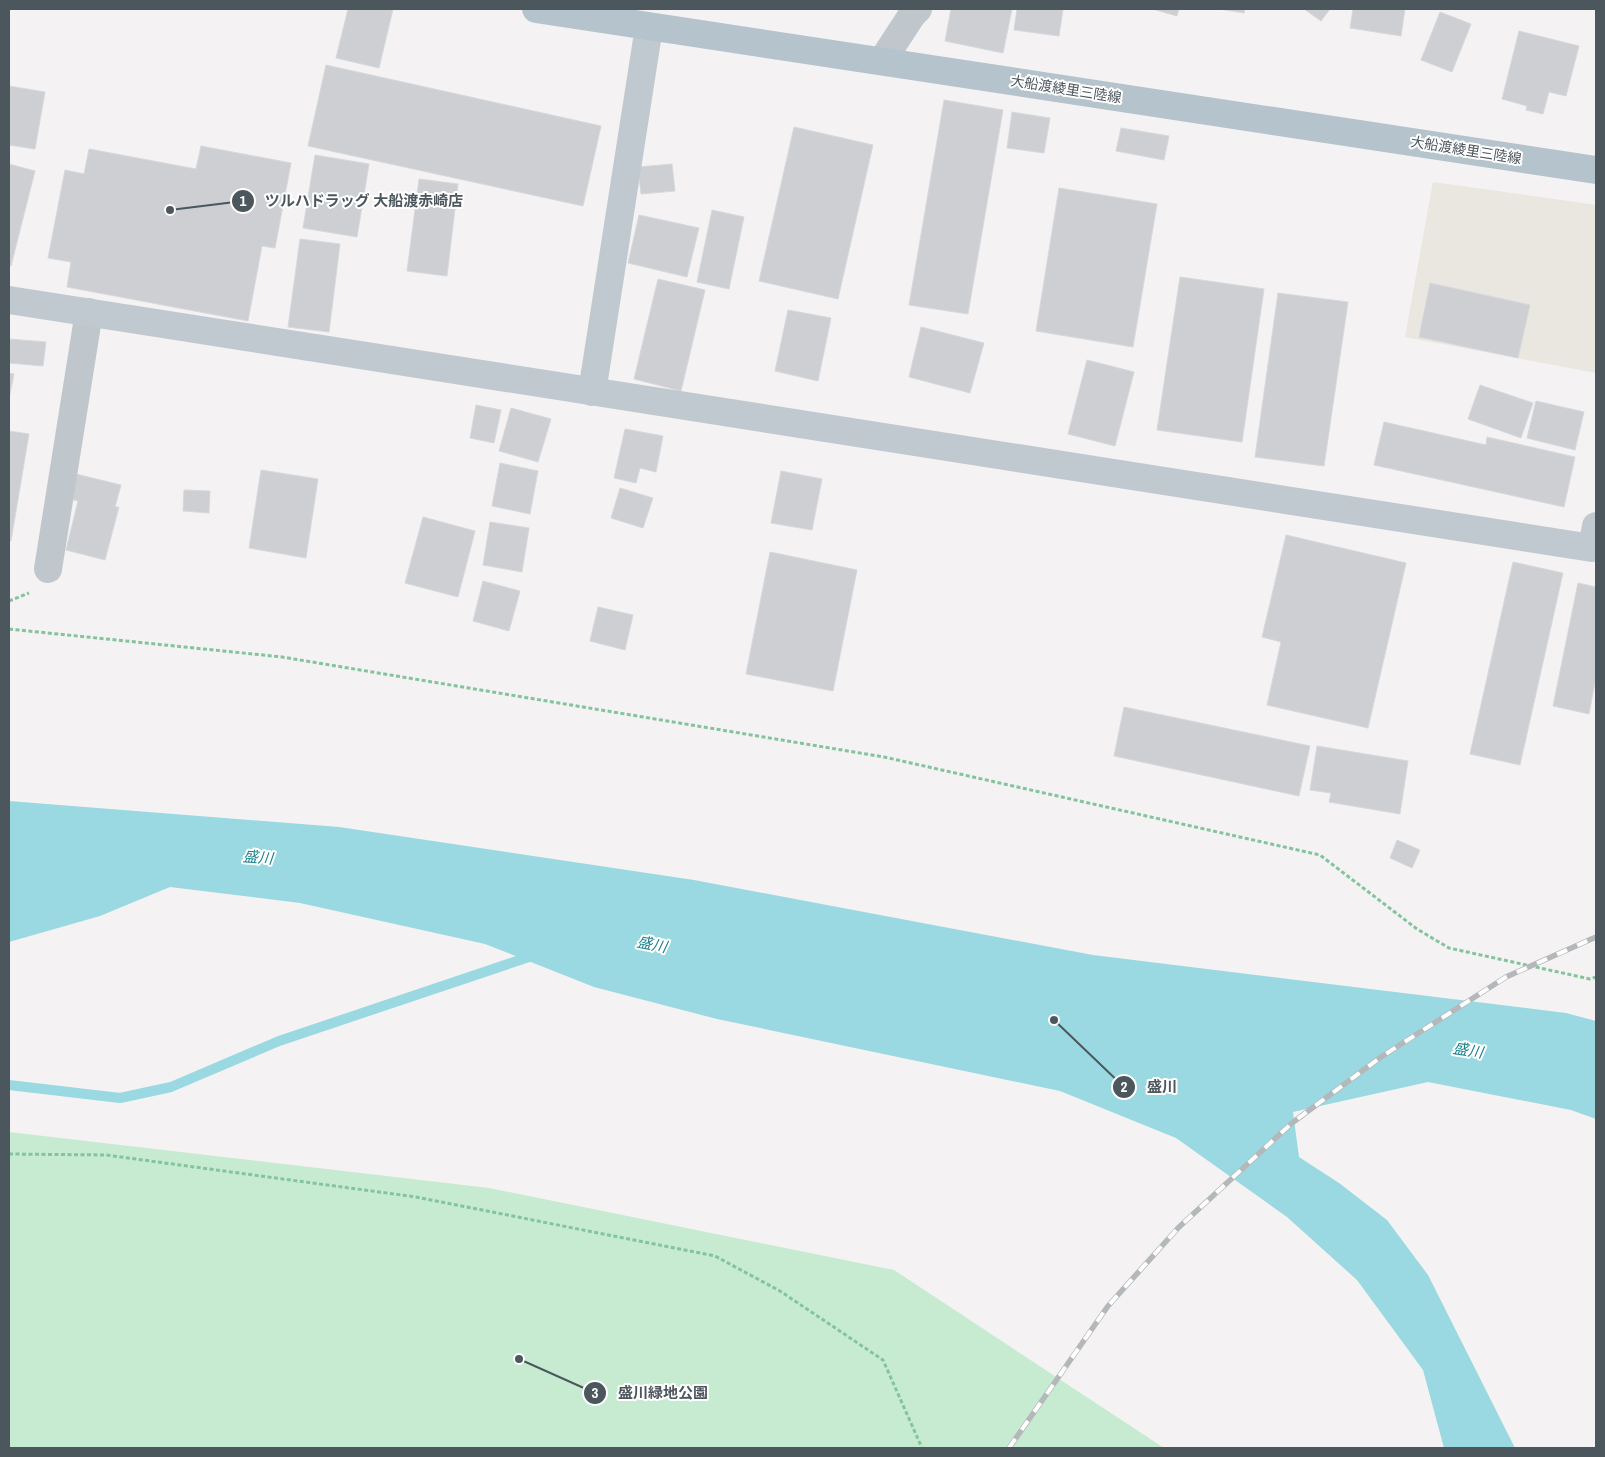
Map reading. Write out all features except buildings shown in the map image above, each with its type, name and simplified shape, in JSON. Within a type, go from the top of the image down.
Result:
[{"type":"main road","name":"大船渡綾里三陸線","points":[[536,9],[1596,170]]},
{"type":"street","points":[[882,61],[912,15],[918,9]]},
{"type":"street","points":[[592,392],[649,27]]},
{"type":"street","points":[[9,300],[592,392],[1595,541]]},
{"type":"street","points":[[48,569],[89,312]]},
{"type":"path","points":[[9,629],[282,658],[884,757],[1320,855],[1416,929],[1449,948],[1590,979],[1596,977]]},
{"type":"path","points":[[9,1154],[106,1155],[416,1197],[715,1256],[780,1291],[883,1360],[922,1448]]},
{"type":"shaded area","points":[[1433,182],[1596,205],[1596,373],[1405,337]]},
{"type":"green space","points":[[9,1132],[489,1188],[894,1270],[1164,1448],[9,1448]]},
{"type":"water","points":[[9,801],[339,827],[694,880],[1093,955],[1566,1013],[1596,1021],[1596,1119],[1571,1110],[1428,1082],[1293,1112],[1299,1157],[1339,1183],[1387,1220],[1428,1275],[1515,1448],[1444,1448],[1423,1370],[1357,1280],[1287,1217],[1176,1138],[1060,1091],[717,1019],[594,987],[485,944],[300,903],[170,887],[100,916],[9,942]]},
{"type":"waterway","points":[[9,1085],[120,1098],[171,1087],[279,1041],[535,955]]},
{"type":"railway","points":[[1009,1448],[1108,1306],[1178,1228],[1292,1123],[1381,1057],[1506,977],[1596,937]]},
{"type":"place","name":"ツルハドラッグ 大船渡赤崎店","points":[[170,210]]},
{"type":"place","name":"盛川","points":[[1054,1020]]},
{"type":"place","name":"盛川緑地公園","points":[[519,1359]]}]
